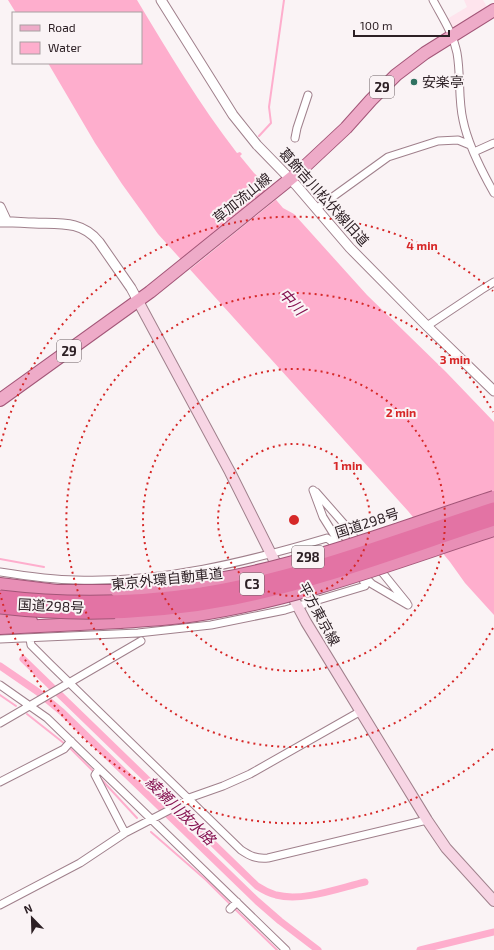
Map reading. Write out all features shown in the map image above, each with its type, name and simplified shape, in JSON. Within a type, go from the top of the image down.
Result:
[{"type":"highway","name":"国道298号","points":[[0,588],[57,591],[117,591],[186,584],[252,572],[339,548],[494,496]]},
{"type":"highway","name":"東京外環自動車道","points":[[0,597],[39,602],[78,603],[121,602],[202,594],[243,586],[316,566],[494,509]]},
{"type":"highway","name":"東京外環自動車道","points":[[0,607],[39,611],[120,611],[193,605],[234,598],[315,577],[494,518]]},
{"type":"highway","name":"国道298号","points":[[0,628],[120,622],[196,615],[267,601],[361,574],[494,530]]},
{"type":"highway","name":"国道298号","points":[[0,584],[57,591]]},
{"type":"highway","name":"国道298号","points":[[0,618],[43,622],[100,623]]},
{"type":"main road","name":"草加流山線","points":[[0,400],[138,301],[288,181],[336,137],[396,75],[420,56],[494,10]]},
{"type":"main road","name":"平方東京線","points":[[138,301],[224,460],[298,606],[427,820],[446,848],[494,902]]},
{"type":"street","points":[[433,0],[452,36],[457,53],[462,118],[470,145],[494,193]]},
{"type":"street","name":"葛飾吉川松伏線旧道","points":[[165,1],[233,115],[257,145],[350,248],[494,391]]},
{"type":"street","points":[[295,138],[308,95]]},
{"type":"street","points":[[316,209],[388,157],[444,140],[458,140],[470,145]]},
{"type":"street","points":[[474,152],[494,143]]},
{"type":"street","points":[[0,207],[3,222],[67,223],[82,228],[96,237],[131,288],[138,301]]},
{"type":"street","points":[[427,326],[494,282]]},
{"type":"street","points":[[313,490],[345,525],[408,604],[372,584],[354,565],[346,560],[344,551],[323,517],[313,490]]},
{"type":"street","points":[[0,572],[48,579],[105,580],[198,570],[271,554],[327,538],[332,541],[366,584],[365,586],[298,606],[244,619],[172,631],[0,639]]},
{"type":"street","points":[[30,638],[31,645],[241,850],[249,856],[256,858],[268,858],[427,820]]},
{"type":"street","points":[[0,723],[141,641]]},
{"type":"street","points":[[0,685],[47,718],[69,744],[98,772],[152,819],[234,906],[286,950]]},
{"type":"street","points":[[0,905],[80,863],[125,833],[182,804],[189,798],[223,786],[250,774],[361,711]]},
{"type":"street","points":[[0,782],[64,750],[69,744]]},
{"type":"street","points":[[98,772],[125,833]]},
{"type":"shaded area","points":[[464,0],[483,0],[487,7],[453,28],[447,19],[467,7]]},
{"type":"water","name":"中川","points":[[8,0],[137,0],[210,116],[237,153],[240,152],[242,154],[240,156],[254,173],[265,183],[266,188],[283,208],[294,214],[367,295],[446,372],[494,422],[494,615],[465,583],[450,562],[408,511],[158,234],[95,143],[49,64],[142,64],[142,12],[15,12]]},
{"type":"pier","points":[[276,197],[278,198],[188,271],[186,269]]},
{"type":"waterway","points":[[259,136],[271,123],[269,107],[284,0]]},
{"type":"waterway","points":[[0,559],[44,567]]},
{"type":"waterway","name":"綾瀬川放水路","points":[[23,659],[257,886],[276,895],[298,897],[309,896],[365,882]]},
{"type":"waterway","name":"綾瀬川放水路","points":[[0,666],[38,692],[62,712],[257,901],[318,950]]},
{"type":"waterway","points":[[0,695],[16,706]]},
{"type":"waterway","points":[[27,714],[65,744]]},
{"type":"waterway","points":[[69,747],[94,772]]},
{"type":"waterway","points":[[100,778],[137,818]]},
{"type":"waterway","points":[[151,832],[206,880],[231,905]]},
{"type":"waterway","points":[[234,908],[277,950]]},
{"type":"waterway","name":"綾瀬川放水路","points":[[420,950],[494,932]]},
{"type":"place","name":"安楽亭","points":[[414,82]]}]
